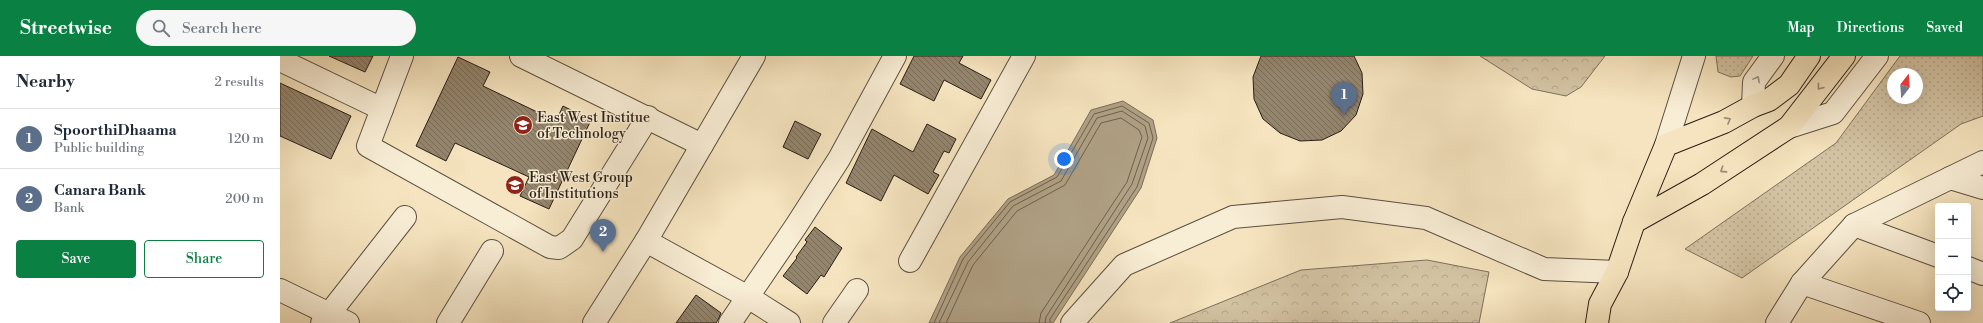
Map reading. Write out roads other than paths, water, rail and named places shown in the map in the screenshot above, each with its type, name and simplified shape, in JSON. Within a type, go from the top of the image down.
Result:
[{"type":"main road","points":[[1596,323],[1600,304],[1617,272],[1634,222],[1666,144],[1724,122],[1753,106],[1769,100],[1789,84],[1809,56]]},
{"type":"main road","points":[[1634,222],[1702,184],[1789,127],[1844,56]]},
{"type":"street","points":[[402,56],[368,146],[550,247],[559,248],[572,239],[648,117]]},
{"type":"street","points":[[521,56],[648,117],[702,145]]},
{"type":"street","points":[[594,323],[646,241],[754,56]]},
{"type":"street","points":[[730,323],[840,159],[895,56]]},
{"type":"street","points":[[910,260],[1024,56]]},
{"type":"street","points":[[1666,144],[1694,56]]},
{"type":"street","points":[[1753,106],[1754,82],[1772,56]]},
{"type":"street","points":[[1789,127],[1833,113],[1877,56]]},
{"type":"street","points":[[280,60],[382,109]]},
{"type":"street","points":[[1777,323],[1802,283],[1854,224],[1983,162]]},
{"type":"street","points":[[1950,178],[1983,188]]},
{"type":"street","points":[[1072,323],[1124,265],[1233,217],[1342,207],[1426,218],[1544,269],[1617,272]]},
{"type":"street","points":[[325,318],[405,217]]},
{"type":"street","points":[[1854,224],[1935,255]]},
{"type":"street","points":[[646,241],[748,297],[789,323]]},
{"type":"street","points":[[448,323],[492,251]]},
{"type":"street","points":[[1971,269],[1983,274]]},
{"type":"street","points":[[1802,283],[1896,319],[1919,323]]},
{"type":"street","points":[[280,290],[325,318],[348,323]]},
{"type":"street","points":[[834,323],[857,290]]},
{"type":"water","points":[[1123,101],[1153,120],[1157,138],[1141,188],[1053,323],[929,323],[960,257],[1008,199],[1054,175],[1091,110]]},
{"type":"place","name":"SpoorthiDhaama","points":[[1344,115]]},
{"type":"place","name":"East West Institue of Technology","points":[[523,125]]},
{"type":"place","name":"East West Group of Institutions","points":[[515,185]]},
{"type":"place","name":"Canara Bank","points":[[603,252]]}]
